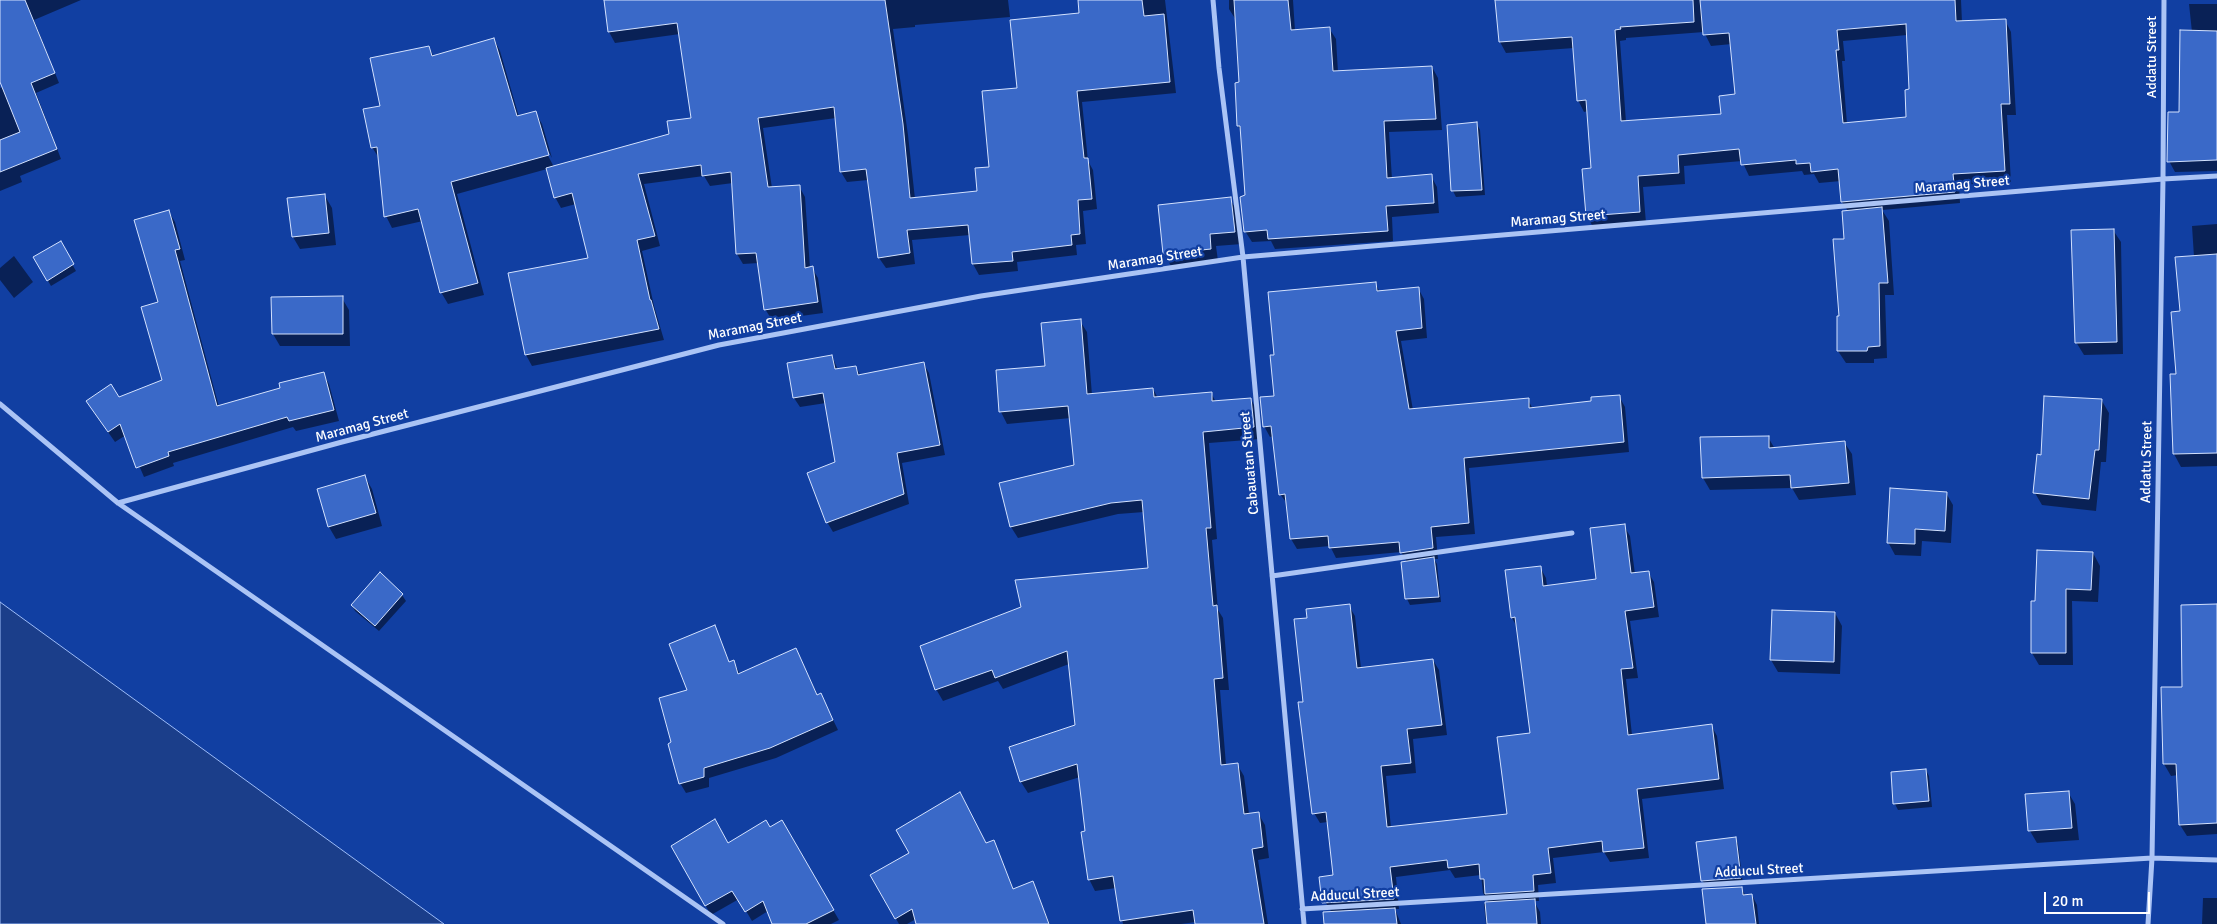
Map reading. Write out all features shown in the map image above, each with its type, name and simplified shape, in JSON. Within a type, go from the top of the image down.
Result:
[{"type":"street","name":"Cabauatan Street","points":[[1213,0],[1219,68],[1243,257],[1304,924]]},
{"type":"street","name":"Addatu Street","points":[[2148,924],[2152,858],[2163,179],[2164,0]]},
{"type":"street","name":"Maramag Street","points":[[118,503],[342,442],[719,345],[981,296],[1243,257],[2217,176]]},
{"type":"street","points":[[0,404],[118,503],[723,924]]},
{"type":"street","points":[[1272,576],[1572,534]]},
{"type":"street","name":"Adducul Street","points":[[1302,909],[2152,858],[2217,860]]},
{"type":"water","points":[[0,602],[444,924],[0,924]]},
{"type":"building","points":[[0,0],[25,0],[55,73],[31,83],[57,149],[0,172],[0,140],[20,132],[0,82]]},
{"type":"building","points":[[604,0],[885,0],[903,124],[910,198],[977,191],[975,168],[989,167],[982,91],[1017,88],[1010,20],[1079,13],[1078,0],[1142,0],[1144,16],[1164,14],[1170,82],[1077,91],[1084,158],[1088,158],[1092,199],[1078,200],[1080,234],[1071,235],[1072,245],[1012,252],[1013,261],[972,264],[968,225],[907,230],[910,253],[878,258],[866,169],[840,172],[834,107],[758,118],[768,187],[800,185],[805,268],[813,266],[818,302],[764,310],[756,253],[736,254],[731,172],[702,176],[701,165],[638,174],[655,236],[637,240],[650,300],[659,329],[525,355],[508,273],[588,258],[572,193],[554,198],[546,168],[669,134],[667,121],[691,118],[677,23],[608,32]]},
{"type":"building","points":[[1234,0],[1288,0],[1291,30],[1330,27],[1333,71],[1432,66],[1436,119],[1384,121],[1387,178],[1432,174],[1434,203],[1386,206],[1388,231],[1268,239],[1267,230],[1244,232],[1240,197],[1245,195],[1240,126],[1237,126],[1235,83],[1239,82]]},
{"type":"building","points":[[1495,0],[1693,0],[1694,22],[1620,27],[1621,29],[1615,30],[1621,121],[1721,114],[1719,96],[1735,94],[1729,33],[1703,35],[1700,0],[1955,0],[1956,21],[2006,19],[2010,104],[2001,104],[2005,171],[1953,174],[1955,192],[1841,202],[1838,169],[1811,172],[1810,163],[1796,164],[1796,160],[1741,165],[1739,149],[1678,155],[1679,173],[1638,176],[1640,212],[1586,216],[1582,169],[1591,168],[1586,100],[1577,101],[1572,37],[1499,42]],"holes":[[[1906,24],[1909,89],[1905,90],[1906,117],[1843,123],[1836,50],[1839,50],[1837,30]]]},
{"type":"building","points":[[2180,30],[2217,31],[2217,160],[2167,162],[2168,112],[2179,112]]},
{"type":"building","points":[[494,38],[517,116],[536,111],[549,155],[451,182],[478,283],[440,293],[418,209],[384,217],[377,147],[371,148],[363,109],[380,106],[370,58],[429,46],[432,56]]},
{"type":"building","points":[[1477,122],[1482,190],[1451,191],[1447,125]]},
{"type":"building","points":[[325,194],[329,233],[292,237],[287,198]]},
{"type":"building","points":[[1231,197],[1235,232],[1210,234],[1211,249],[1163,254],[1158,205]]},
{"type":"building","points":[[1882,207],[1888,283],[1879,283],[1880,346],[1868,347],[1867,351],[1837,351],[1837,316],[1839,316],[1833,239],[1844,239],[1842,211]]},
{"type":"building","points":[[169,210],[180,249],[175,250],[217,406],[280,388],[279,383],[324,372],[334,410],[289,421],[287,417],[168,452],[169,456],[136,468],[120,424],[108,432],[86,401],[111,384],[119,397],[162,380],[141,307],[158,302],[134,220]]},
{"type":"building","points":[[2114,229],[2117,342],[2075,343],[2071,230]]},
{"type":"building","points":[[61,241],[74,264],[47,281],[33,257]]},
{"type":"building","points":[[2217,254],[2217,453],[2173,454],[2170,374],[2176,374],[2171,312],[2180,311],[2175,257]]},
{"type":"building","points":[[1376,282],[1377,291],[1419,287],[1422,328],[1396,331],[1409,409],[1529,398],[1529,408],[1591,401],[1591,397],[1620,395],[1624,442],[1464,458],[1469,523],[1431,527],[1433,548],[1400,553],[1399,542],[1329,548],[1328,536],[1290,539],[1285,494],[1279,495],[1271,426],[1263,427],[1260,397],[1274,396],[1270,355],[1274,355],[1268,292]]},
{"type":"building","points":[[343,296],[343,334],[272,334],[271,297]]},
{"type":"building","points":[[1081,319],[1087,394],[1153,388],[1154,397],[1212,392],[1212,401],[1251,398],[1254,427],[1203,432],[1211,528],[1206,528],[1213,606],[1217,605],[1223,678],[1214,679],[1221,765],[1238,763],[1244,814],[1259,812],[1263,847],[1252,849],[1264,924],[1195,924],[1193,910],[1120,921],[1113,876],[1088,880],[1081,832],[1085,831],[1077,764],[1020,782],[1009,747],[1075,725],[1067,651],[995,678],[992,670],[935,690],[920,646],[1021,607],[1015,580],[1148,568],[1142,500],[1111,503],[1010,527],[999,483],[1074,465],[1068,406],[999,412],[996,370],[1045,366],[1041,323]]},
{"type":"building","points":[[832,355],[835,369],[856,366],[858,375],[924,362],[940,445],[897,453],[904,494],[826,523],[807,473],[835,462],[823,393],[793,398],[787,363]]},
{"type":"building","points":[[2044,396],[2102,399],[2099,450],[2095,450],[2089,499],[2033,493],[2037,454],[2041,455]]},
{"type":"building","points":[[1769,436],[1769,448],[1845,441],[1849,483],[1791,488],[1790,475],[1702,478],[1700,437]]},
{"type":"building","points":[[365,475],[376,513],[328,527],[317,489]]},
{"type":"building","points":[[1890,488],[1947,492],[1945,531],[1915,529],[1915,544],[1887,543]]},
{"type":"building","points":[[1625,524],[1631,573],[1649,571],[1654,607],[1625,611],[1633,668],[1621,669],[1628,735],[1712,724],[1719,779],[1637,789],[1644,848],[1603,852],[1602,841],[1548,848],[1551,873],[1533,875],[1534,891],[1485,894],[1484,879],[1480,879],[1479,864],[1448,868],[1447,860],[1390,867],[1394,899],[1322,903],[1319,877],[1333,875],[1326,812],[1312,814],[1298,702],[1303,702],[1294,619],[1307,618],[1306,609],[1350,604],[1357,668],[1433,659],[1442,725],[1407,729],[1411,763],[1381,766],[1387,827],[1507,814],[1497,737],[1530,733],[1515,617],[1511,618],[1505,570],[1541,566],[1543,586],[1596,579],[1590,528]]},
{"type":"building","points":[[2037,550],[2093,552],[2091,590],[2066,589],[2066,653],[2031,653],[2031,601],[2035,601]]},
{"type":"building","points":[[1434,557],[1439,597],[1405,599],[1401,562]]},
{"type":"building","points":[[380,572],[403,594],[375,626],[351,605]]},
{"type":"building","points":[[2217,604],[2217,823],[2179,825],[2176,764],[2163,764],[2161,687],[2182,687],[2181,605]]},
{"type":"building","points":[[1772,610],[1835,612],[1834,662],[1770,660]]},
{"type":"building","points":[[715,625],[729,662],[734,660],[738,674],[796,648],[817,695],[821,693],[833,720],[770,748],[704,768],[704,777],[679,784],[668,744],[671,742],[659,698],[687,690],[669,644]]},
{"type":"building","points":[[1926,769],[1929,801],[1893,804],[1891,772]]},
{"type":"building","points":[[2069,791],[2072,828],[2028,831],[2025,794]]},
{"type":"building","points":[[960,792],[986,843],[994,840],[1013,889],[1033,881],[1049,924],[916,924],[912,909],[895,919],[870,875],[909,853],[896,830]]},
{"type":"building","points":[[715,819],[728,843],[766,820],[770,827],[782,820],[834,910],[806,924],[772,924],[763,901],[745,912],[732,891],[705,906],[671,846]]},
{"type":"building","points":[[1736,837],[1741,878],[1701,881],[1696,842]]},
{"type":"building","points":[[1742,887],[1743,895],[1752,894],[1756,924],[1706,924],[1702,889]]},
{"type":"building","points":[[1535,899],[1537,924],[1487,924],[1485,902]]},
{"type":"building","points":[[1395,908],[1397,924],[1324,924],[1323,912]]}]
